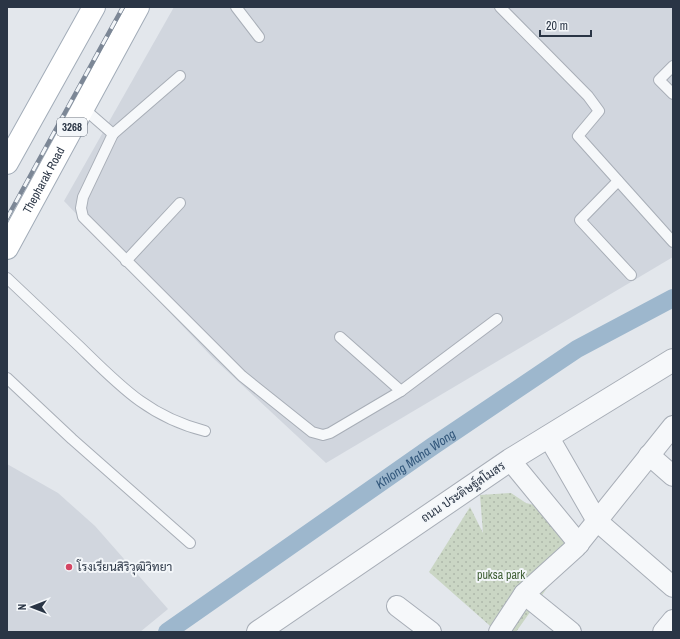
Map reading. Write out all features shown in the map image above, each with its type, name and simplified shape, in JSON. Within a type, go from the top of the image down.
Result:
[{"type":"main road","points":[[7,163],[94,7]]},
{"type":"main road","name":"Thepharak Road","points":[[7,248],[82,107],[138,7]]},
{"type":"street","name":"ถนน ประดิษฐ์สโมสร","points":[[258,632],[510,460],[548,436],[578,420],[673,360]]},
{"type":"street","points":[[499,632],[524,594],[579,544],[673,426]]},
{"type":"street","points":[[548,436],[597,521],[673,587]]},
{"type":"street","points":[[649,456],[673,476]]},
{"type":"street","points":[[510,460],[579,544]]},
{"type":"street","points":[[524,594],[571,632]]},
{"type":"street","points":[[397,606],[431,632]]},
{"type":"street","points":[[663,632],[673,620]]},
{"type":"lane","points":[[236,7],[259,37]]},
{"type":"lane","points":[[500,7],[588,96],[599,111],[578,136],[673,242]]},
{"type":"lane","points":[[673,66],[659,80],[673,94]]},
{"type":"lane","points":[[180,76],[113,134],[83,197],[81,208],[83,217],[242,376],[312,432],[323,435],[330,433],[401,392],[496,319]]},
{"type":"lane","points":[[82,107],[113,134]]},
{"type":"lane","points":[[618,181],[580,220],[631,275]]},
{"type":"lane","points":[[126,261],[180,203]]},
{"type":"lane","points":[[7,278],[119,385],[140,401],[182,425],[205,431]]},
{"type":"lane","points":[[340,337],[401,392]]},
{"type":"lane","points":[[7,378],[72,439],[190,543]]},
{"type":"shaded area","points":[[174,7],[673,7],[673,257],[326,463],[213,358],[64,201]]},
{"type":"shaded area","name":"โรงเรียนสิริวุฒิวิทยา","points":[[7,464],[58,493],[95,526],[168,609],[140,632],[7,632]]},
{"type":"green space","name":"puksa park","points":[[511,493],[526,503],[543,507],[576,547],[516,632],[497,632],[429,572],[470,507],[483,533],[480,495]]},
{"type":"waterway","name":"Khlong Maha Wong","points":[[167,632],[433,446],[577,349],[673,298]]},
{"type":"railway","points":[[7,218],[123,7]]},
{"type":"place","name":"โรงเรียนสิริวุฒิวิทยา","points":[[69,567]]}]
